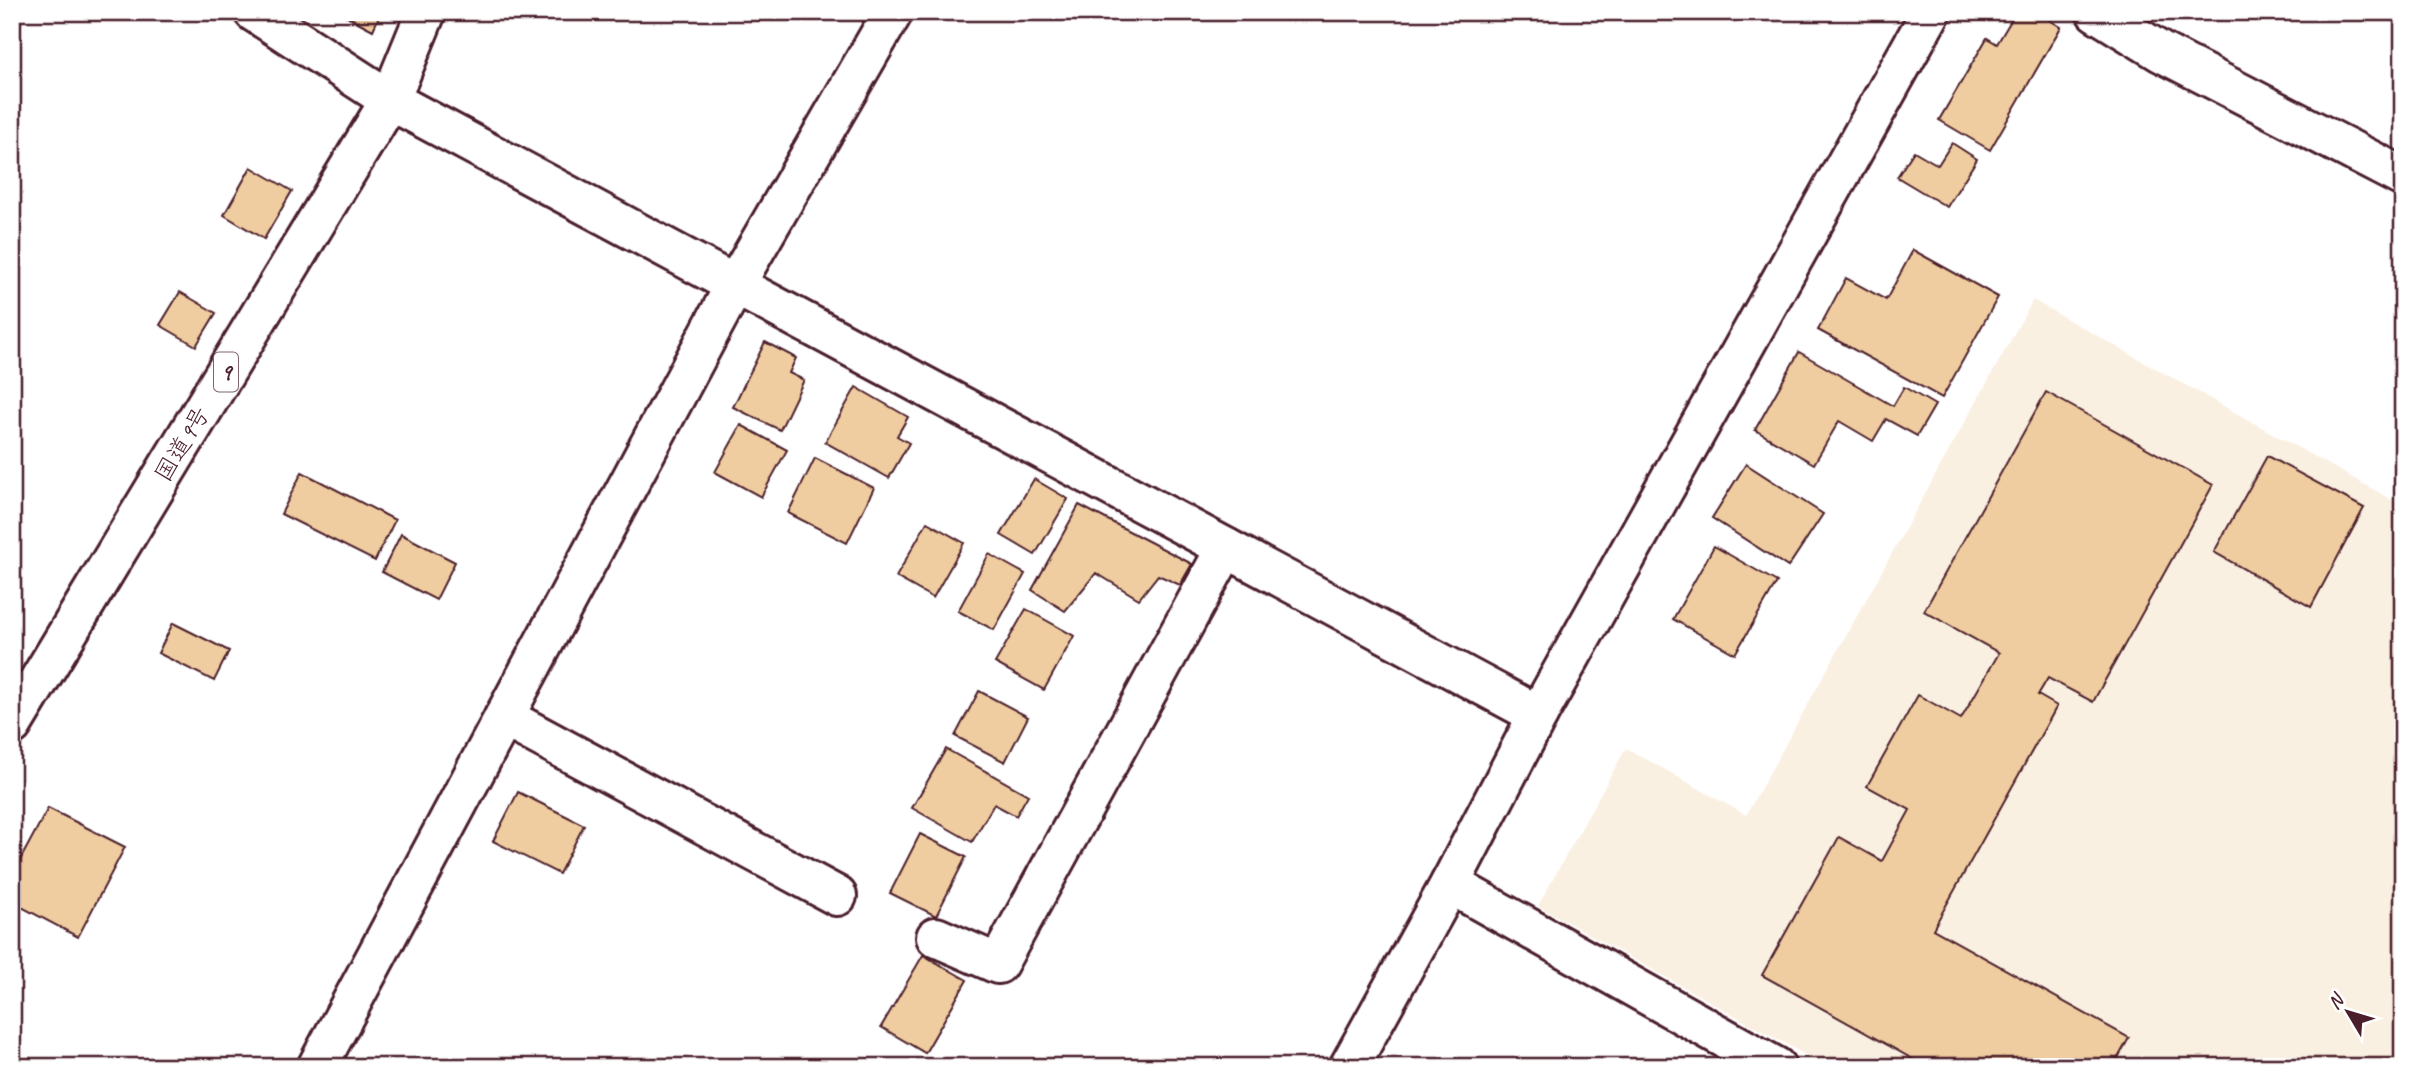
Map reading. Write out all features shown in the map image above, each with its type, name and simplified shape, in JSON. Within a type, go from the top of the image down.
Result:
[{"type":"main road","points":[[254,12],[390,100],[1538,715]]},
{"type":"main road","name":"国道9号","points":[[12,725],[390,100],[426,12]]},
{"type":"main road","points":[[317,1067],[735,285],[893,12]]},
{"type":"main road","points":[[1349,1067],[1450,884],[1538,715],[1931,12]]},
{"type":"main road","points":[[2096,12],[2161,51],[2403,177]]},
{"type":"main road","points":[[936,937],[998,964],[1226,548]]},
{"type":"main road","points":[[504,717],[837,896]]},
{"type":"main road","points":[[1450,884],[1776,1067]]},
{"type":"shaded area","points":[[2033,300],[2403,506],[2403,1067],[1827,1067],[1538,906],[1626,748],[1746,815]]},
{"type":"building","points":[[339,12],[381,12],[373,30]]},
{"type":"building","points":[[2016,12],[2036,12],[2061,27],[1990,150],[1939,120],[1987,38],[1997,44]]},
{"type":"building","points":[[1952,143],[1977,159],[1947,207],[1897,177],[1914,151],[1938,165]]},
{"type":"building","points":[[251,167],[292,191],[264,239],[224,215]]},
{"type":"building","points":[[1913,250],[1998,297],[1942,398],[1818,330],[1846,278],[1886,300]]},
{"type":"building","points":[[180,292],[216,313],[196,346],[160,325]]},
{"type":"building","points":[[765,342],[796,358],[789,373],[804,380],[780,430],[733,407]]},
{"type":"building","points":[[1799,352],[1893,406],[1904,387],[1935,405],[1917,436],[1886,419],[1873,441],[1839,421],[1814,464],[1755,430]]},
{"type":"building","points":[[856,387],[908,417],[897,436],[909,443],[889,478],[825,442]]},
{"type":"building","points":[[2046,392],[2213,485],[2093,702],[2048,678],[2038,695],[2057,706],[1933,929],[2129,1038],[2113,1067],[1927,1067],[1762,975],[1839,837],[1882,861],[1910,810],[1867,786],[1918,695],[1961,719],[1999,653],[1924,611]]},
{"type":"building","points":[[741,425],[787,450],[761,497],[715,472]]},
{"type":"building","points":[[2267,456],[2364,508],[2311,607],[2214,552]]},
{"type":"building","points":[[815,458],[874,488],[847,543],[788,513]]},
{"type":"building","points":[[1746,464],[1823,514],[1788,567],[1712,518]]},
{"type":"building","points":[[302,472],[395,520],[375,561],[281,514]]},
{"type":"building","points":[[1034,479],[1068,499],[1035,555],[1001,535]]},
{"type":"building","points":[[1079,505],[1192,564],[1180,585],[1158,575],[1139,599],[1096,573],[1065,611],[1032,590]]},
{"type":"building","points":[[927,522],[964,543],[933,598],[896,577]]},
{"type":"building","points":[[401,534],[455,562],[436,600],[382,572]]},
{"type":"building","points":[[1714,546],[1777,582],[1735,654],[1673,619]]},
{"type":"building","points":[[989,554],[1025,574],[994,630],[958,611]]},
{"type":"building","points":[[1026,609],[1074,636],[1044,690],[995,663]]},
{"type":"building","points":[[173,623],[229,651],[214,681],[158,653]]},
{"type":"building","points":[[979,691],[1028,717],[1005,762],[955,736]]},
{"type":"building","points":[[946,749],[1028,795],[1016,816],[994,804],[972,842],[912,808]]},
{"type":"building","points":[[518,792],[584,825],[559,874],[493,841]]},
{"type":"building","points":[[48,808],[125,847],[78,937],[12,902],[12,875]]},
{"type":"building","points":[[920,834],[966,857],[936,916],[890,893]]},
{"type":"building","points":[[923,955],[967,980],[925,1053],[881,1027]]}]
